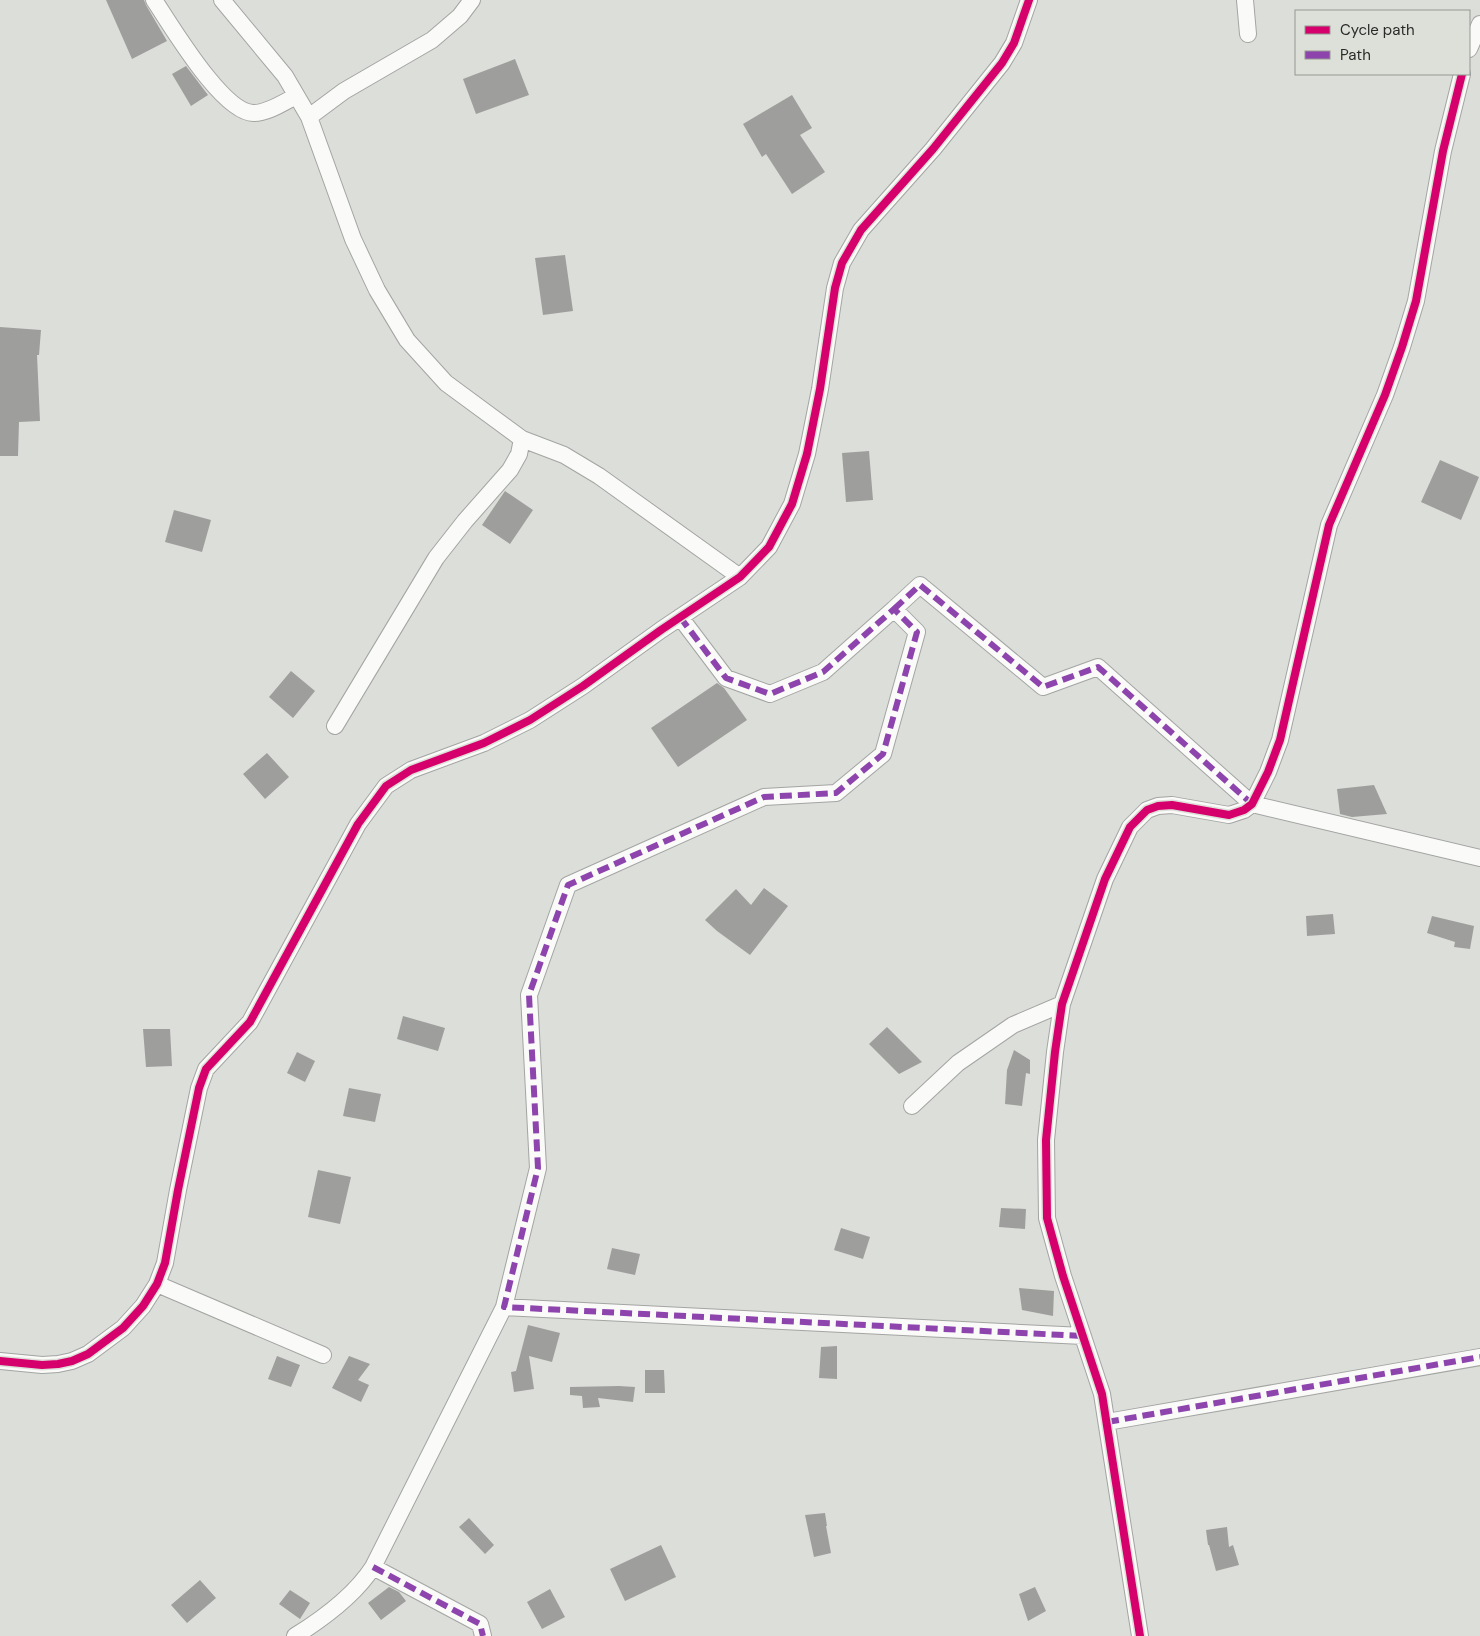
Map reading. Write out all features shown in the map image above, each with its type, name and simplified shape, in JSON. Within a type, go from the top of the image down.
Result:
[{"type":"street","points":[[154,0],[210,82],[239,110],[253,114],[267,110],[296,96]]},
{"type":"street","points":[[222,0],[285,76],[309,117],[353,239],[377,290],[406,340],[446,383],[522,439],[564,455],[598,476],[740,577]]},
{"type":"street","points":[[309,117],[344,91],[432,40],[460,16],[472,0]]},
{"type":"street","points":[[0,1361],[42,1365],[72,1362],[88,1354],[123,1328],[143,1306],[157,1284],[166,1263],[198,1088],[206,1069],[250,1022],[358,824],[386,786],[411,770],[484,743],[530,720],[583,686],[680,616],[740,577],[769,547],[792,504],[807,454],[820,389],[835,288],[842,263],[862,230],[933,150],[1002,63],[1014,43],[1029,0]]},
{"type":"street","points":[[1245,0],[1248,34]]},
{"type":"street","points":[[1470,47],[1480,24]]},
{"type":"street","points":[[1140,1636],[1102,1394],[1062,1276],[1047,1218],[1046,1140],[1054,1052],[1062,1004],[1105,879],[1130,827],[1148,810],[1158,806],[1172,805],[1229,815],[1244,810],[1252,804],[1268,772],[1280,740],[1329,525],[1386,395],[1416,301],[1443,151],[1462,75]]},
{"type":"street","points":[[334,726],[436,558],[465,521],[510,470],[519,454],[522,439]]},
{"type":"street","points":[[680,616],[726,678],[770,694],[823,672],[920,585],[1043,687],[1098,667],[1252,804],[1480,858]]},
{"type":"street","points":[[295,1636],[313,1625],[366,1578],[504,1307],[538,1168],[529,995],[568,885],[764,797],[836,793],[883,754],[917,632],[894,609]]},
{"type":"street","points":[[912,1106],[958,1063],[1013,1025],[1062,1004]]},
{"type":"street","points":[[157,1284],[324,1355]]},
{"type":"street","points":[[504,1307],[1083,1336]]},
{"type":"street","points":[[1107,1422],[1480,1357]]},
{"type":"street","points":[[373,1566],[480,1624],[483,1636]]},
{"type":"building","points":[[106,0],[144,0],[167,41],[132,59]]},
{"type":"building","points":[[515,59],[529,95],[476,114],[463,79]]},
{"type":"building","points":[[186,66],[208,95],[191,106],[172,74]]},
{"type":"building","points":[[792,95],[812,128],[800,135],[825,172],[792,194],[766,154],[762,157],[743,124]]},
{"type":"building","points":[[565,255],[573,311],[543,315],[535,258]]},
{"type":"building","points":[[0,327],[41,330],[39,355],[37,355],[40,421],[19,422],[18,456],[0,456]]},
{"type":"building","points":[[869,451],[873,500],[846,502],[842,453]]},
{"type":"building","points":[[1440,460],[1479,477],[1461,520],[1421,502]]},
{"type":"building","points":[[505,491],[533,510],[510,544],[482,525]]},
{"type":"building","points":[[174,510],[211,520],[202,552],[165,542]]},
{"type":"building","points":[[291,671],[315,691],[293,718],[269,697]]},
{"type":"building","points":[[717,683],[724,688],[747,720],[678,767],[651,728]]},
{"type":"building","points":[[267,753],[289,777],[265,799],[243,774]]},
{"type":"building","points":[[1374,785],[1387,814],[1352,817],[1340,814],[1337,789]]},
{"type":"building","points":[[764,888],[788,906],[750,955],[705,920],[736,889],[751,905]]},
{"type":"building","points":[[1333,914],[1335,934],[1307,936],[1306,916]]},
{"type":"building","points":[[1432,916],[1474,926],[1470,949],[1454,947],[1455,942],[1427,933]]},
{"type":"building","points":[[403,1016],[445,1028],[438,1051],[397,1039]]},
{"type":"building","points":[[887,1027],[922,1062],[899,1074],[869,1044]]},
{"type":"building","points":[[143,1029],[170,1029],[172,1066],[146,1067]]},
{"type":"building","points":[[1014,1050],[1030,1060],[1030,1074],[1026,1073],[1022,1106],[1005,1104],[1007,1070]]},
{"type":"building","points":[[297,1052],[315,1061],[305,1082],[287,1073]]},
{"type":"building","points":[[349,1088],[381,1094],[375,1122],[343,1116]]},
{"type":"building","points":[[318,1170],[351,1177],[340,1224],[308,1217]]},
{"type":"building","points":[[1001,1208],[1026,1209],[1025,1229],[999,1227]]},
{"type":"building","points":[[841,1228],[870,1237],[863,1259],[834,1250]]},
{"type":"building","points":[[612,1248],[640,1254],[635,1275],[607,1269]]},
{"type":"building","points":[[1019,1288],[1054,1291],[1053,1316],[1022,1310]]},
{"type":"building","points":[[528,1325],[560,1333],[552,1362],[529,1356],[534,1389],[514,1392],[511,1372],[516,1371]]},
{"type":"building","points":[[837,1346],[837,1379],[819,1378],[821,1347]]},
{"type":"building","points":[[277,1356],[300,1365],[291,1387],[268,1379]]},
{"type":"building","points":[[349,1356],[370,1364],[358,1380],[369,1385],[361,1402],[332,1388]]},
{"type":"building","points":[[645,1370],[664,1370],[665,1393],[645,1393]]},
{"type":"building","points":[[570,1387],[635,1387],[633,1402],[598,1398],[600,1407],[583,1408],[582,1396],[570,1395]]},
{"type":"building","points":[[825,1513],[831,1553],[814,1557],[805,1515]]},
{"type":"building","points":[[469,1518],[494,1545],[485,1554],[459,1527]]},
{"type":"building","points":[[1227,1527],[1229,1547],[1233,1545],[1239,1565],[1216,1571],[1208,1545],[1206,1530]]},
{"type":"building","points":[[661,1545],[676,1577],[625,1601],[610,1569]]},
{"type":"building","points":[[200,1580],[216,1598],[187,1623],[171,1605]]},
{"type":"building","points":[[389,1587],[399,1592],[406,1601],[381,1620],[368,1603]]},
{"type":"building","points":[[1035,1587],[1046,1611],[1028,1621],[1019,1594]]},
{"type":"building","points":[[550,1589],[565,1617],[542,1629],[527,1602]]},
{"type":"building","points":[[290,1590],[310,1603],[300,1619],[279,1604]]},
{"type":"marked path","points":[[894,609],[920,585],[1043,687],[1098,667],[1252,804]]},
{"type":"marked path","points":[[680,617],[726,678],[770,694],[823,672],[894,609],[917,632],[883,754],[836,793],[764,797],[568,885],[529,995],[538,1168],[504,1307],[1083,1336]]},
{"type":"marked path","points":[[1107,1422],[1480,1357]]},
{"type":"marked path","points":[[373,1567],[480,1624],[483,1636]]},
{"type":"cycle path","points":[[0,1361],[42,1365],[72,1361],[88,1354],[123,1328],[143,1306],[157,1284],[165,1263],[199,1088],[206,1069],[250,1022],[358,824],[386,786],[411,770],[484,743],[530,720],[583,686],[661,630],[740,577],[769,547],[792,504],[807,454],[820,389],[835,288],[842,263],[861,230],[933,149],[1002,63],[1014,43],[1029,0]]},
{"type":"cycle path","points":[[1140,1636],[1102,1394],[1063,1276],[1047,1218],[1046,1140],[1062,1004],[1105,879],[1130,827],[1147,810],[1158,806],[1172,805],[1229,815],[1244,810],[1252,804],[1268,772],[1280,740],[1329,525],[1385,395],[1416,301],[1443,151],[1462,75]]}]
